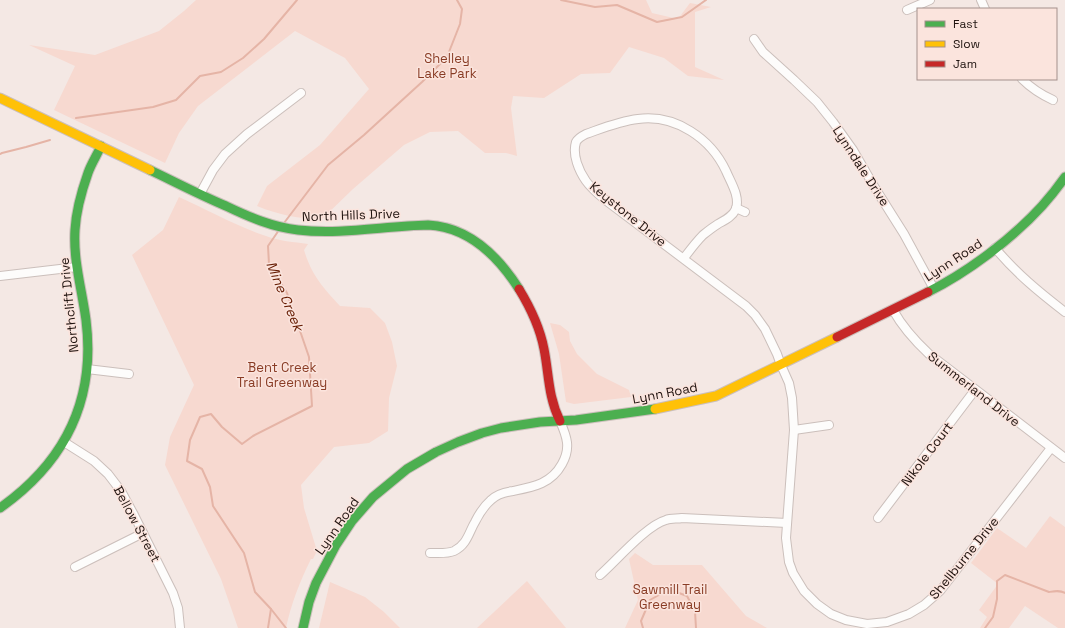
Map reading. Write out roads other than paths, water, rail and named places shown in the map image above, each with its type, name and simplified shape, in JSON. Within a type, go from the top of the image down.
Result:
[{"type":"main road","name":"North Hills Drive","points":[[0,98],[200,194],[265,223],[281,228],[308,232],[327,232],[427,226],[451,229],[474,239],[492,255],[509,274],[529,306],[540,334],[546,361],[552,402],[560,421]]},
{"type":"main road","name":"Northclift Drive","points":[[0,508],[29,485],[51,461],[64,442],[79,409],[85,388],[88,369],[88,348],[86,319],[77,267],[75,232],[83,190],[89,172],[101,146]]},
{"type":"main road","name":"Lynn Road","points":[[303,628],[309,602],[316,583],[336,545],[352,521],[373,497],[407,469],[436,452],[458,442],[501,428],[540,422],[604,417],[657,410],[716,396],[934,289],[969,268],[1023,225],[1043,206],[1065,177]]},
{"type":"street","points":[[907,10],[930,0]]},
{"type":"street","name":"Lynndale Drive","points":[[754,39],[763,52],[817,102],[854,150],[875,188],[904,234],[934,289]]},
{"type":"street","points":[[1023,80],[1042,95],[1053,100]]},
{"type":"street","points":[[200,194],[213,170],[225,154],[247,134],[301,93]]},
{"type":"street","name":"Keystone Drive","points":[[736,208],[737,201],[734,189],[720,159],[710,146],[682,126],[654,118],[640,118],[625,120],[573,139],[576,161],[587,182],[600,195],[746,306],[755,315],[765,329],[781,365]]},
{"type":"street","points":[[684,258],[702,236],[732,215],[736,208],[745,212]]},
{"type":"street","points":[[995,248],[1013,269],[1027,282],[1065,312]]},
{"type":"street","points":[[0,276],[77,267]]},
{"type":"street","name":"Summerland Drive","points":[[892,310],[914,340],[929,354],[1065,458]]},
{"type":"street","name":"Shellburne Drive","points":[[781,365],[790,383],[794,430],[786,538],[789,562],[793,573],[804,591],[817,604],[831,614],[846,620],[867,624],[887,622],[909,614],[924,605],[940,591],[1050,448]]},
{"type":"street","points":[[88,369],[129,374]]},
{"type":"street","name":"Nikole Court","points":[[878,518],[975,390]]},
{"type":"street","points":[[430,553],[444,553],[455,550],[464,544],[482,509],[491,499],[503,493],[545,482],[553,476],[563,463],[568,446],[566,435],[560,421]]},
{"type":"street","points":[[794,430],[829,425]]},
{"type":"street","name":"Bellow Street","points":[[64,442],[94,461],[108,474],[121,491],[172,593],[178,608],[180,628]]},
{"type":"street","points":[[600,575],[641,536],[657,524],[667,520],[682,518],[787,523]]},
{"type":"street","points":[[75,567],[143,533]]},
{"type":"waterway","points":[[76,118],[153,107],[176,100],[200,76],[221,72],[243,58],[264,39],[297,0]]},
{"type":"waterway","name":"Mine Creek","points":[[284,223],[328,165],[364,135],[447,57],[460,24],[462,9],[457,0]]},
{"type":"waterway","points":[[561,0],[595,7],[617,5],[657,22],[682,17],[706,0]]},
{"type":"waterway","points":[[0,154],[50,140]]},
{"type":"waterway","name":"Mine Creek","points":[[279,230],[268,246],[269,264],[287,293],[309,357],[312,406],[253,436],[242,444],[222,427],[211,414],[200,417],[190,440],[187,461],[202,469],[210,487],[213,506],[244,553],[255,592],[286,628]]},
{"type":"waterway","name":"Mine Creek","points":[[985,628],[993,617],[997,599],[997,581],[1005,575],[1049,592],[1059,591],[1065,593]]},
{"type":"waterway","name":"Mine Creek","points":[[643,628],[641,621],[650,600],[666,591],[687,596],[695,611],[696,628]]},
{"type":"waterway","points":[[268,628],[271,609]]},
{"type":"park label","name":"Shelley Lake Park","points":[[447,66]]},
{"type":"park label","name":"Bent Creek Trail Greenway","points":[[282,374]]},
{"type":"park label","name":"Sawmill Trail Greenway","points":[[670,596]]}]
